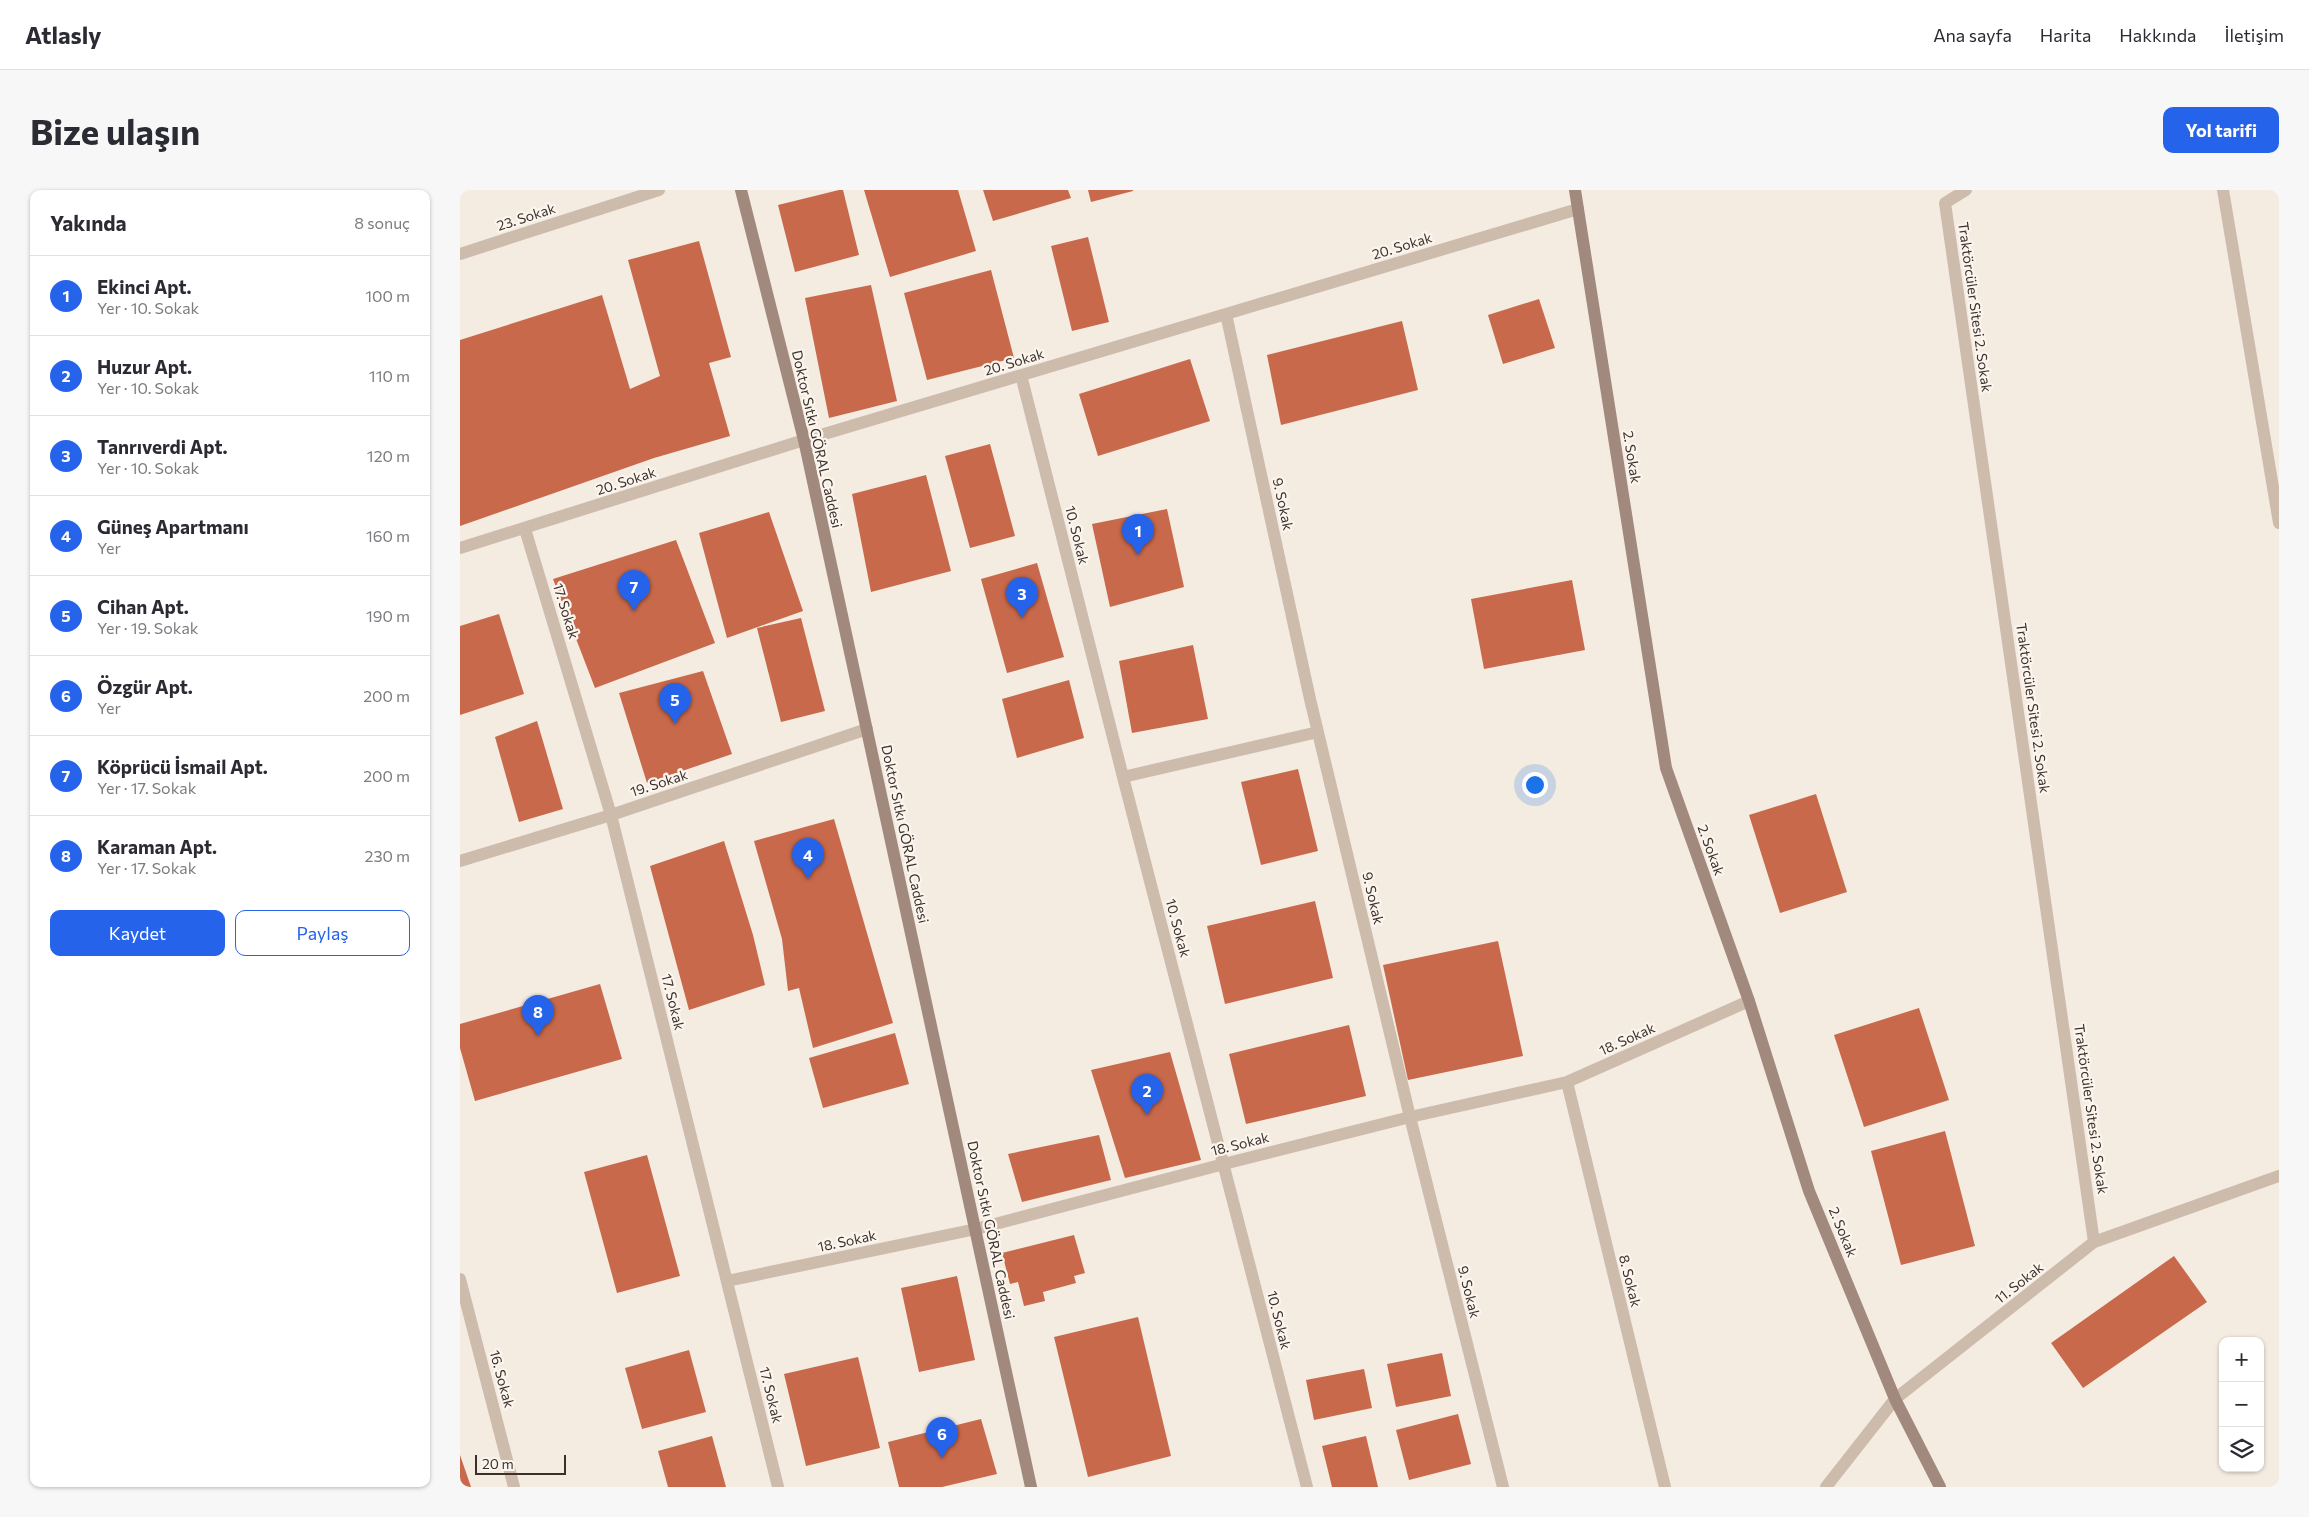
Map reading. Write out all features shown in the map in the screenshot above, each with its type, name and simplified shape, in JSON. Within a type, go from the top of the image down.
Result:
[{"type":"street","name":"23. Sokak","points":[[460,254],[659,190]]},
{"type":"street","name":"Doktor Sıtkı GÖRAL Caddesi","points":[[741,190],[804,440],[1031,1487]]},
{"type":"street","name":"2. Sokak","points":[[1575,190],[1666,768],[1748,1001],[1809,1191],[1895,1398],[1940,1487]]},
{"type":"street","name":"Traktörcüler Sitesi 2. Sokak","points":[[1966,190],[1945,203],[2094,1242]]},
{"type":"street","points":[[2223,190],[2279,523]]},
{"type":"street","name":"20. Sokak","points":[[460,548],[804,440],[1578,209]]},
{"type":"street","name":"9. Sokak","points":[[1226,314],[1318,732],[1410,1117],[1503,1487]]},
{"type":"street","name":"10. Sokak","points":[[1021,375],[1307,1487]]},
{"type":"street","name":"17. Sokak","points":[[525,529],[610,815],[778,1487]]},
{"type":"street","name":"19. Sokak","points":[[460,861],[610,815],[867,729]]},
{"type":"street","points":[[1123,777],[1318,732]]},
{"type":"street","name":"18. Sokak","points":[[727,1281],[976,1230],[1410,1117],[1567,1082],[1748,1001]]},
{"type":"street","name":"8. Sokak","points":[[1567,1082],[1664,1487]]},
{"type":"street","name":"11. Sokak","points":[[1826,1487],[1895,1398],[2094,1242],[2279,1176]]},
{"type":"street","name":"16. Sokak","points":[[460,1279],[514,1487]]},
{"type":"building","points":[[843,190],[859,255],[795,272],[778,205]]},
{"type":"building","points":[[864,190],[958,190],[976,251],[890,277]]},
{"type":"building","points":[[983,190],[1068,190],[1071,198],[993,221]]},
{"type":"building","points":[[1088,190],[1133,190],[1133,191],[1091,202]]},
{"type":"building","points":[[1088,237],[1109,322],[1072,331],[1051,246]]},
{"type":"building","points":[[699,241],[731,357],[709,363],[730,436],[654,458],[460,526],[460,340],[602,295],[630,389],[660,376],[628,260]]},
{"type":"building","points":[[991,270],[1014,358],[927,380],[904,293]]},
{"type":"building","points":[[871,285],[897,401],[829,418],[805,298]]},
{"type":"building","points":[[1539,299],[1555,348],[1503,364],[1488,315]]},
{"type":"building","points":[[1402,321],[1418,390],[1281,425],[1267,355]]},
{"type":"building","points":[[1190,359],[1210,421],[1098,456],[1079,394]]},
{"type":"building","points":[[990,444],[1015,536],[970,548],[945,456]]},
{"type":"building","points":[[926,475],[951,571],[871,592],[852,494]]},
{"type":"building","points":[[1167,509],[1184,587],[1110,607],[1092,524]]},
{"type":"building","points":[[769,512],[803,611],[727,638],[699,533]]},
{"type":"building","points":[[676,540],[715,643],[595,688],[553,579]]},
{"type":"building","points":[[1037,563],[1064,657],[1007,673],[981,579]]},
{"type":"building","points":[[1572,580],[1585,650],[1484,669],[1471,599]]},
{"type":"building","points":[[499,614],[524,694],[460,715],[460,626]]},
{"type":"building","points":[[801,618],[825,711],[781,722],[757,628]]},
{"type":"building","points":[[1193,645],[1208,719],[1132,733],[1119,661]]},
{"type":"building","points":[[703,671],[732,754],[647,783],[619,693]]},
{"type":"building","points":[[1069,680],[1084,738],[1017,758],[1002,699]]},
{"type":"building","points":[[537,721],[563,809],[519,822],[495,737]]},
{"type":"building","points":[[1298,769],[1318,851],[1261,865],[1241,782]]},
{"type":"building","points":[[1816,794],[1847,892],[1780,913],[1749,815]]},
{"type":"building","points":[[834,819],[893,1023],[813,1048],[799,988],[788,991],[782,939],[754,841]]},
{"type":"building","points":[[724,841],[753,935],[765,985],[689,1010],[650,866]]},
{"type":"building","points":[[1315,901],[1333,978],[1225,1004],[1207,926]]},
{"type":"building","points":[[1498,941],[1523,1056],[1408,1080],[1383,965]]},
{"type":"building","points":[[600,984],[622,1059],[475,1101],[460,1048],[460,1024]]},
{"type":"building","points":[[1919,1008],[1949,1100],[1864,1127],[1834,1035]]},
{"type":"building","points":[[1349,1025],[1366,1096],[1246,1124],[1229,1054]]},
{"type":"building","points":[[895,1033],[909,1084],[823,1108],[809,1058]]},
{"type":"building","points":[[1170,1052],[1201,1160],[1125,1178],[1091,1070]]},
{"type":"building","points":[[1945,1131],[1975,1246],[1901,1265],[1871,1151]]},
{"type":"building","points":[[1099,1135],[1111,1180],[1022,1202],[1008,1154]]},
{"type":"building","points":[[647,1155],[680,1276],[617,1293],[584,1172]]},
{"type":"building","points":[[1074,1235],[1085,1273],[1074,1276],[1076,1283],[1043,1292],[1045,1301],[1024,1306],[1018,1282],[1010,1284],[1002,1253]]},
{"type":"building","points":[[2174,1256],[2207,1302],[2083,1388],[2051,1343]]},
{"type":"building","points":[[957,1276],[975,1360],[919,1372],[901,1288]]},
{"type":"building","points":[[1138,1317],[1171,1456],[1088,1477],[1054,1337]]},
{"type":"building","points":[[689,1350],[706,1412],[642,1429],[625,1368]]},
{"type":"building","points":[[1442,1353],[1451,1396],[1396,1407],[1387,1364]]},
{"type":"building","points":[[858,1357],[880,1448],[806,1466],[784,1374]]},
{"type":"building","points":[[1364,1369],[1372,1408],[1314,1420],[1306,1380]]},
{"type":"building","points":[[1458,1414],[1471,1464],[1409,1480],[1396,1430]]},
{"type":"building","points":[[981,1419],[997,1474],[942,1487],[899,1487],[888,1442]]},
{"type":"building","points":[[712,1436],[726,1487],[668,1487],[658,1451]]},
{"type":"building","points":[[1366,1436],[1378,1487],[1332,1487],[1322,1446]]},
{"type":"building","points":[[460,1455],[471,1487],[460,1487]]},
{"type":"place","name":"Ekinci Apt.","points":[[1138,555]]},
{"type":"place","name":"Köprücü İsmail Apt.","points":[[634,611]]},
{"type":"place","name":"Tanrıverdi Apt.","points":[[1022,618]]},
{"type":"place","name":"Cihan Apt.","points":[[675,724]]},
{"type":"place","name":"Güneş Apartmanı","points":[[808,879]]},
{"type":"place","name":"Karaman Apt.","points":[[538,1036]]},
{"type":"place","name":"Huzur Apt.","points":[[1147,1115]]},
{"type":"place","name":"Özgür Apt.","points":[[942,1458]]}]
